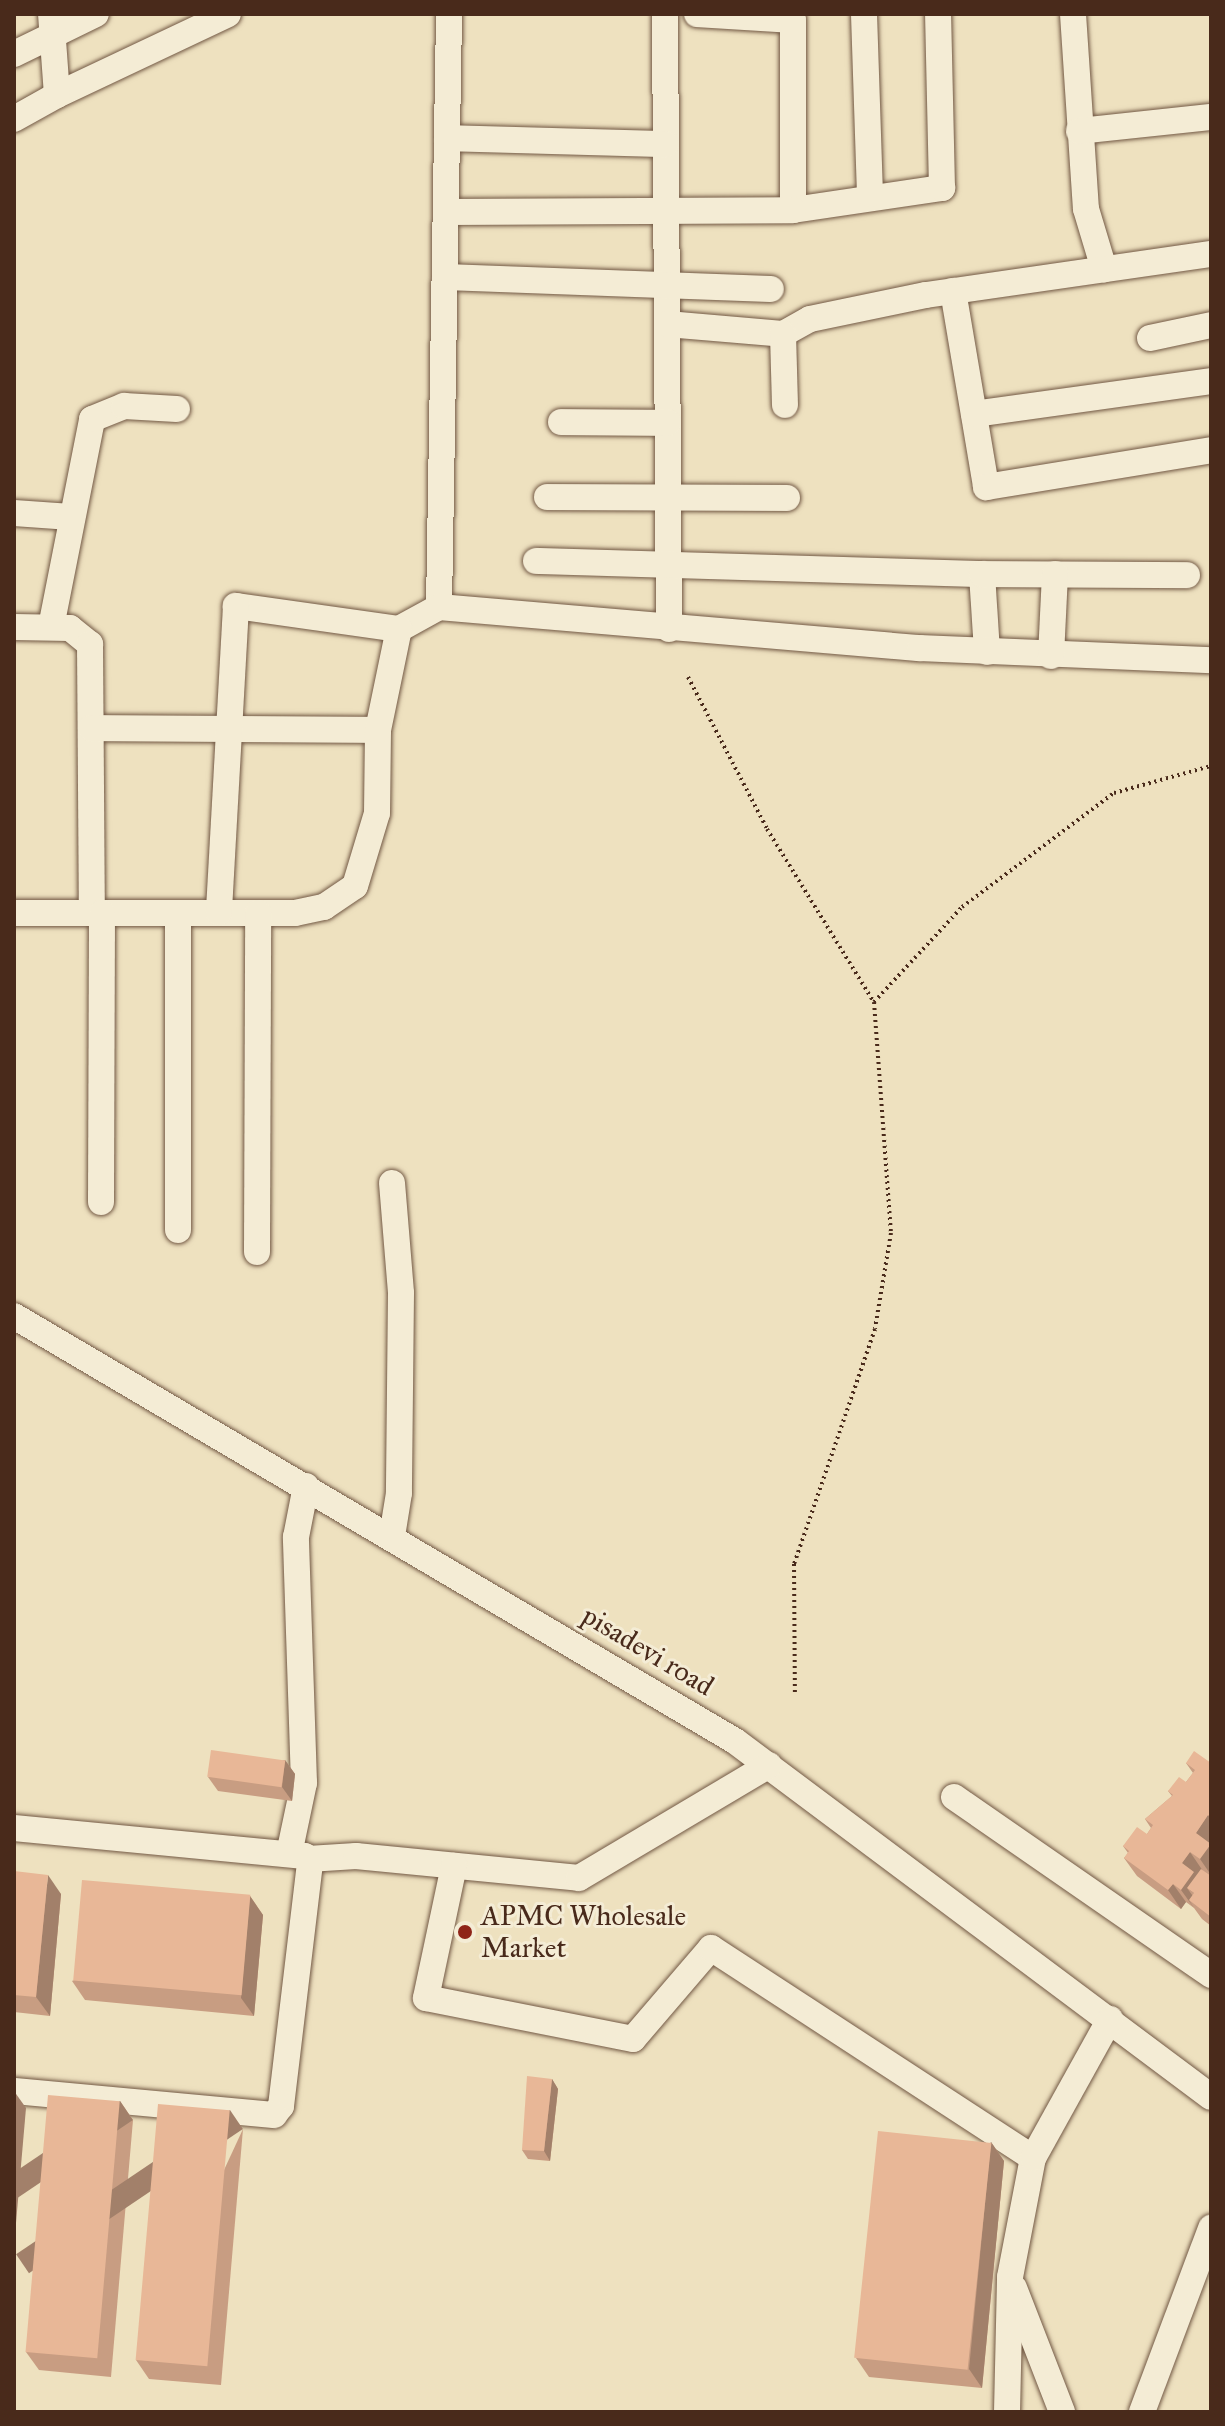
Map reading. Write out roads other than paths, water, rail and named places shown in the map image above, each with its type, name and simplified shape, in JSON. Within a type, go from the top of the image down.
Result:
[{"type":"street","points":[[14,54],[52,25],[96,14]]},
{"type":"street","points":[[439,607],[449,14]]},
{"type":"street","points":[[665,14],[669,629]]},
{"type":"street","points":[[697,14],[793,17],[793,210]]},
{"type":"street","points":[[864,14],[870,194]]},
{"type":"street","points":[[446,212],[793,210],[870,194],[942,188],[938,14]]},
{"type":"street","points":[[1073,14],[1086,209],[1104,269]]},
{"type":"street","points":[[14,119],[212,18]]},
{"type":"street","points":[[52,25],[57,95]]},
{"type":"street","points":[[1079,131],[1211,117]]},
{"type":"street","points":[[447,138],[666,144]]},
{"type":"street","points":[[667,324],[783,334],[810,319],[953,291],[1211,254]]},
{"type":"street","points":[[445,277],[771,289]]},
{"type":"street","points":[[953,291],[986,487],[1211,450]]},
{"type":"street","points":[[1150,338],[1211,325]]},
{"type":"street","points":[[783,334],[785,405]]},
{"type":"street","points":[[974,414],[1211,381]]},
{"type":"street","points":[[51,627],[92,419],[124,406],[177,409]]},
{"type":"street","points":[[561,422],[668,423]]},
{"type":"street","points":[[547,497],[668,500],[787,498]]},
{"type":"street","points":[[14,513],[71,517]]},
{"type":"street","points":[[536,561],[982,574],[1187,575]]},
{"type":"street","points":[[982,574],[987,652]]},
{"type":"street","points":[[1051,656],[1055,574]]},
{"type":"street","points":[[219,913],[236,606],[399,629],[439,607],[669,629],[987,652],[1211,660]]},
{"type":"street","points":[[14,627],[83,631],[90,644],[101,1202]]},
{"type":"street","points":[[14,913],[258,913],[324,907],[355,886],[377,813],[378,730],[399,629]]},
{"type":"street","points":[[91,728],[378,730]]},
{"type":"street","points":[[178,913],[178,1230]]},
{"type":"street","points":[[257,1252],[258,913]]},
{"type":"street","points":[[392,1183],[401,1293],[399,1493],[392,1536]]},
{"type":"street","name":"pisadevi road","points":[[14,1316],[392,1536],[769,1765],[1211,2097]]},
{"type":"street","points":[[14,2091],[274,2115],[281,2106],[304,1783],[296,1537],[306,1486]]},
{"type":"street","points":[[14,1828],[299,1856],[579,1878],[769,1765]]},
{"type":"street","points":[[954,1797],[1211,1975]]},
{"type":"street","points":[[454,1866],[426,1998],[633,2039],[711,1948],[1033,2158]]},
{"type":"street","points":[[1007,2412],[1010,2277],[1033,2158],[1110,2019]]},
{"type":"street","points":[[1142,2412],[1211,2228]]},
{"type":"street","points":[[1010,2277],[1062,2412]]},
{"type":"place","name":"APMC Wholesale Market","points":[[465,1932]]}]
